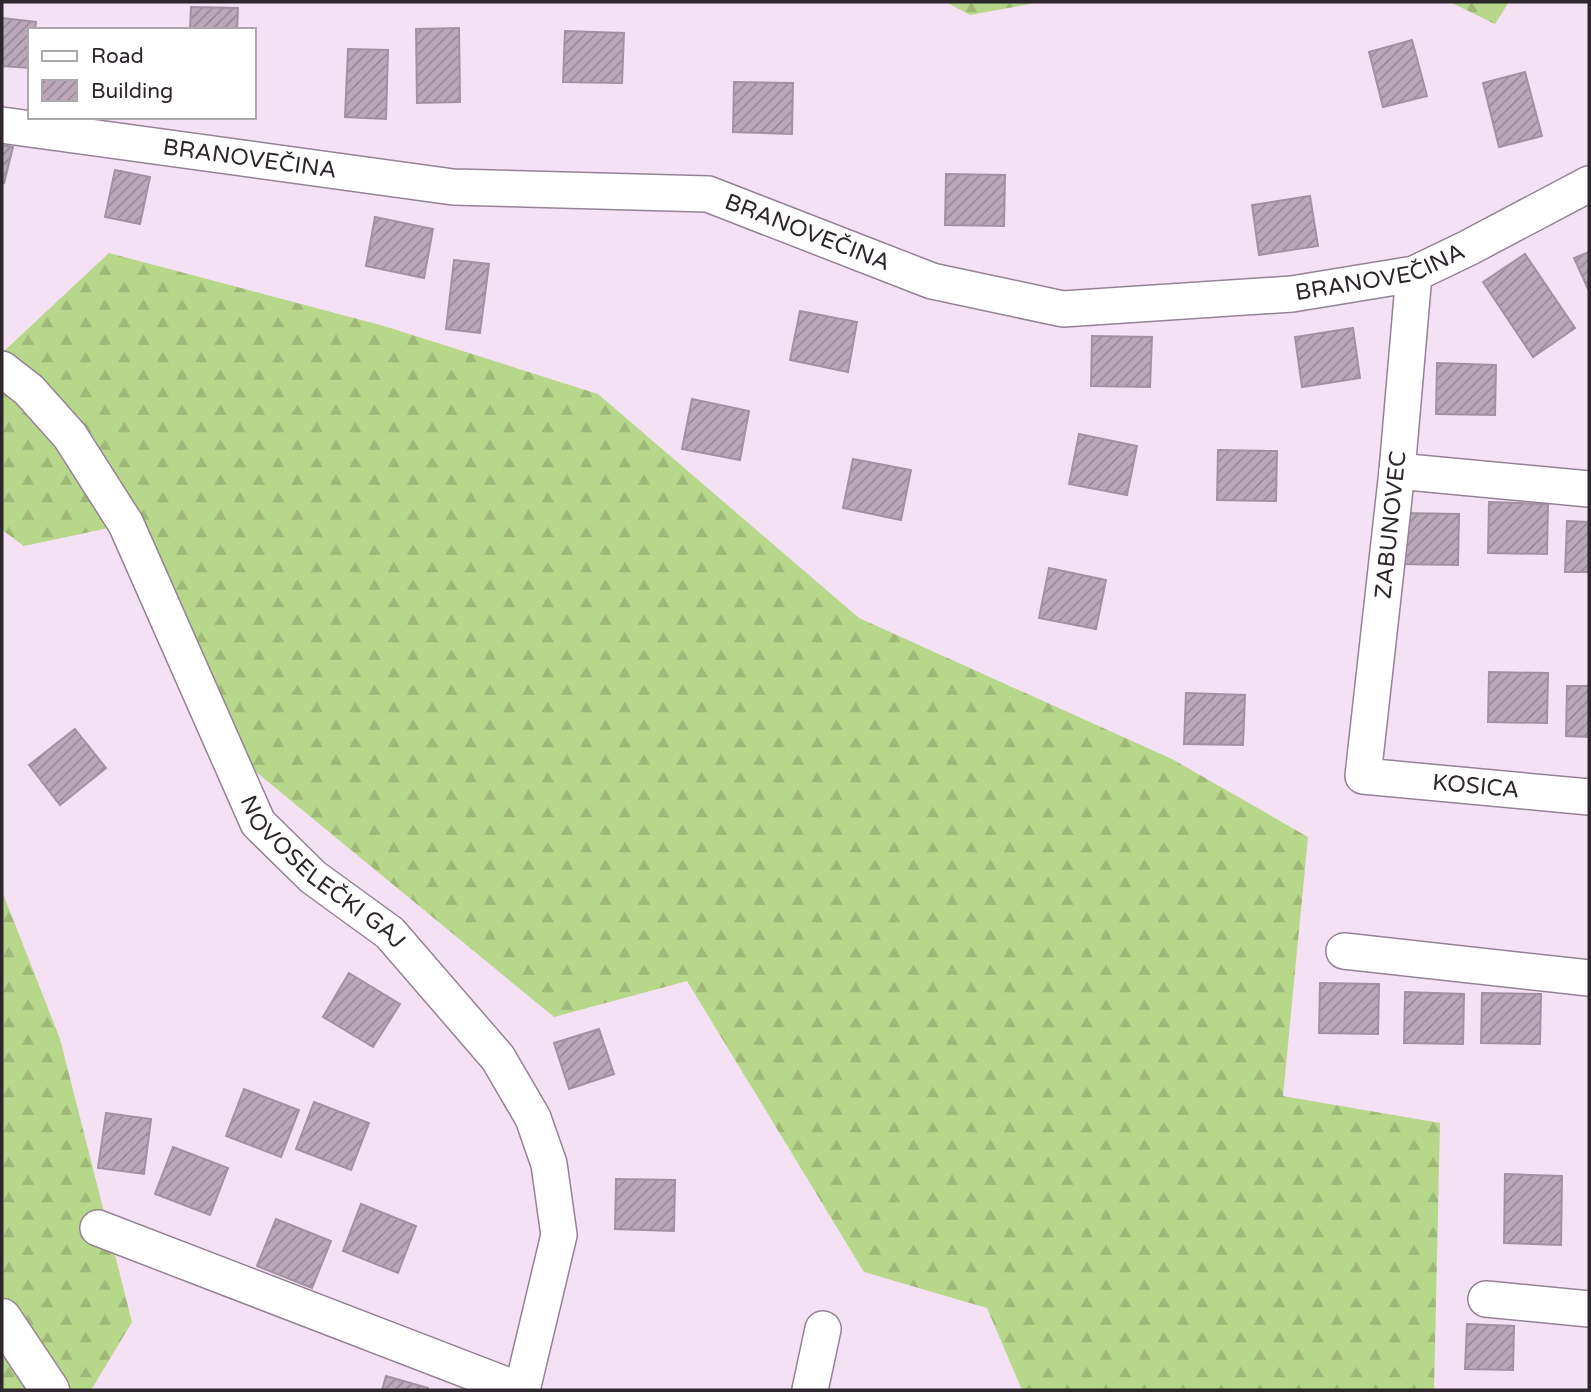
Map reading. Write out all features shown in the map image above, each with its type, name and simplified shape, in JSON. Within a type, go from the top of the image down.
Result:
[{"type":"street","name":"BRANOVEČINA","points":[[2,125],[453,187],[708,194],[932,281],[1063,309],[1292,294],[1414,274],[1589,184]]},
{"type":"street","name":"ZABUNOVEC","points":[[1363,776],[1397,471],[1414,274]]},
{"type":"street","name":"NOVOSELEČKI GAJ","points":[[2,369],[29,390],[70,436],[126,524],[258,823],[313,877],[390,933],[498,1058],[533,1118],[550,1164],[559,1235],[520,1390]]},
{"type":"street","points":[[1397,471],[1589,489]]},
{"type":"street","name":"KOSICA","points":[[1363,776],[1589,797]]},
{"type":"street","points":[[1344,951],[1589,978]]},
{"type":"street","points":[[97,1228],[520,1390]]},
{"type":"street","points":[[1486,1299],[1589,1309]]},
{"type":"street","points":[[2,1318],[50,1390]]},
{"type":"street","points":[[810,1390],[822,1329]]},
{"type":"green space","points":[[946,2],[1041,2],[970,15]]},
{"type":"green space","points":[[1450,2],[1509,2],[1495,24]]},
{"type":"green space","points":[[109,253],[384,326],[598,394],[859,618],[1172,759],[1308,837],[1283,1096],[1440,1123],[1434,1390],[1022,1390],[987,1308],[864,1272],[687,981],[554,1017],[244,762],[118,526],[24,546],[2,530],[2,353]]},
{"type":"green space","points":[[2,891],[60,1039],[132,1322],[91,1390],[2,1390]]},
{"type":"building","points":[[191,7],[238,8],[237,28],[190,28]]},
{"type":"building","points":[[2,18],[36,22],[35,28],[28,28],[28,68],[2,66]]},
{"type":"building","points":[[459,28],[460,102],[417,103],[416,29]]},
{"type":"building","points":[[565,31],[624,33],[622,83],[563,82]]},
{"type":"building","points":[[1412,40],[1427,96],[1383,107],[1369,52]]},
{"type":"building","points":[[348,49],[388,50],[386,119],[345,117]]},
{"type":"building","points":[[1525,72],[1542,136],[1499,147],[1483,83]]},
{"type":"building","points":[[734,82],[793,83],[792,134],[733,132]]},
{"type":"building","points":[[2,145],[13,147],[4,183],[2,182]]},
{"type":"building","points":[[115,170],[150,177],[140,224],[105,217]]},
{"type":"building","points":[[946,174],[1005,175],[1004,226],[945,225]]},
{"type":"building","points":[[1310,196],[1318,246],[1259,255],[1252,205]]},
{"type":"building","points":[[375,217],[433,229],[424,278],[366,266]]},
{"type":"building","points":[[1589,252],[1589,291],[1574,258]]},
{"type":"building","points":[[1525,254],[1575,328],[1533,357],[1483,282]]},
{"type":"building","points":[[454,260],[489,264],[480,333],[446,329]]},
{"type":"building","points":[[800,311],[857,322],[848,372],[790,360]]},
{"type":"building","points":[[1353,328],[1360,378],[1302,387],[1295,337]]},
{"type":"building","points":[[1092,336],[1152,337],[1150,387],[1091,386]]},
{"type":"building","points":[[1437,363],[1496,365],[1495,415],[1436,414]]},
{"type":"building","points":[[692,399],[749,411],[740,460],[682,449]]},
{"type":"building","points":[[1079,434],[1137,446],[1127,495],[1069,484]]},
{"type":"building","points":[[1218,450],[1277,451],[1276,501],[1217,500]]},
{"type":"building","points":[[853,459],[911,470],[901,520],[843,508]]},
{"type":"building","points":[[1489,502],[1548,504],[1547,554],[1488,553]]},
{"type":"building","points":[[1400,513],[1459,514],[1458,565],[1399,564]]},
{"type":"building","points":[[1567,521],[1589,522],[1589,572],[1565,572]]},
{"type":"building","points":[[1049,568],[1106,580],[1096,629],[1039,618]]},
{"type":"building","points":[[1489,672],[1548,673],[1547,723],[1488,722]]},
{"type":"building","points":[[1567,686],[1589,686],[1589,737],[1566,736]]},
{"type":"building","points":[[1186,693],[1245,695],[1243,745],[1184,744]]},
{"type":"building","points":[[75,729],[106,768],[60,805],[29,765]]},
{"type":"building","points":[[349,973],[400,1004],[373,1047],[323,1017]]},
{"type":"building","points":[[1320,983],[1379,984],[1378,1034],[1319,1033]]},
{"type":"building","points":[[1405,992],[1464,994],[1463,1044],[1404,1043]]},
{"type":"building","points":[[1482,993],[1541,994],[1540,1044],[1481,1043]]},
{"type":"building","points":[[599,1029],[614,1074],[569,1089],[554,1043]]},
{"type":"building","points":[[244,1089],[299,1110],[281,1157],[226,1136]]},
{"type":"building","points":[[314,1102],[369,1123],[351,1170],[296,1149]]},
{"type":"building","points":[[106,1113],[151,1119],[144,1174],[98,1168]]},
{"type":"building","points":[[173,1147],[228,1168],[210,1215],[155,1194]]},
{"type":"building","points":[[1505,1174],[1562,1176],[1561,1245],[1504,1243]]},
{"type":"building","points":[[616,1179],[675,1180],[674,1231],[615,1229]]},
{"type":"building","points":[[361,1204],[416,1226],[398,1273],[343,1251]]},
{"type":"building","points":[[276,1219],[331,1241],[312,1288],[257,1266]]},
{"type":"building","points":[[1467,1324],[1514,1326],[1513,1370],[1465,1369]]},
{"type":"building","points":[[386,1376],[428,1388],[428,1390],[382,1390]]}]
